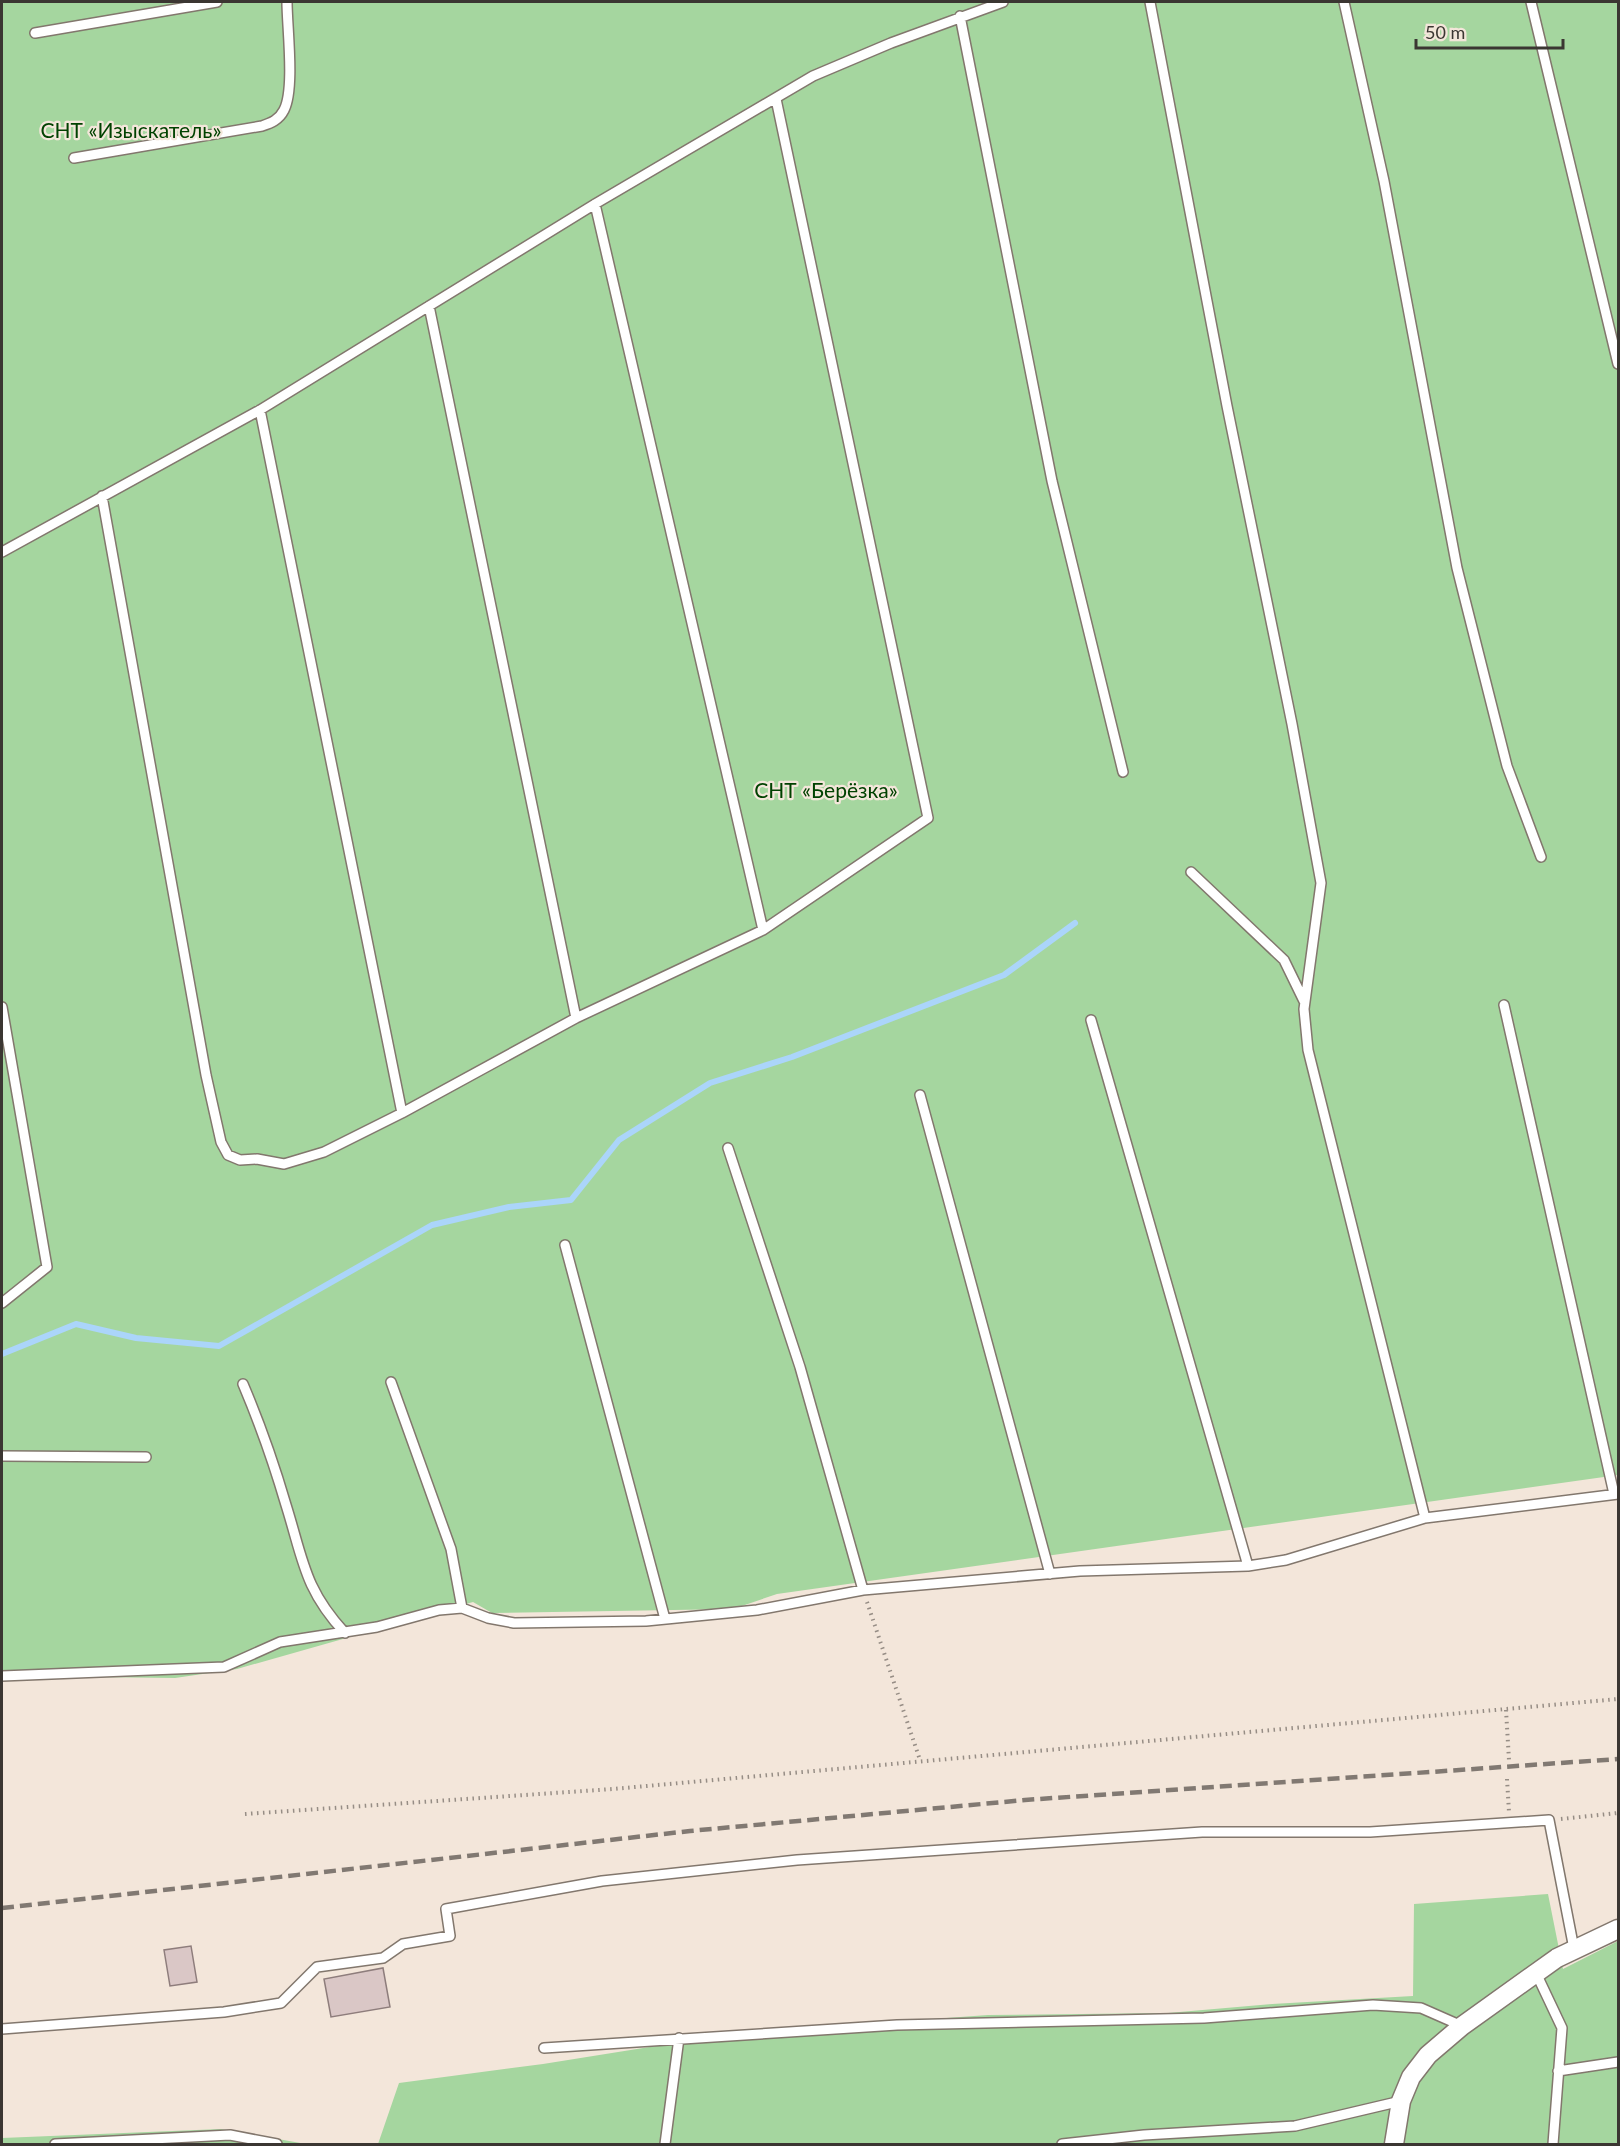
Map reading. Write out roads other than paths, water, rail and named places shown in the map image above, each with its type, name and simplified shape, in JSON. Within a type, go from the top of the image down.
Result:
[{"type":"street","points":[[1394,2145],[1401,2101],[1411,2077],[1428,2055],[1462,2026],[1557,1958],[1618,1929]]},
{"type":"lane","points":[[35,33],[217,2]]},
{"type":"lane","points":[[74,158],[262,126],[276,121],[284,111],[289,95],[287,2]]},
{"type":"lane","points":[[2,552],[260,410],[594,204],[813,76],[960,16],[1003,2]]},
{"type":"lane","points":[[1150,2],[1224,395],[1290,713],[1321,883],[1304,1001],[1308,1050],[1425,1518]]},
{"type":"lane","points":[[1344,2],[1384,181],[1457,568],[1507,766],[1541,857]]},
{"type":"lane","points":[[1531,2],[1618,364]]},
{"type":"lane","points":[[960,16],[1052,481],[1123,772]]},
{"type":"lane","points":[[102,496],[206,1075],[222,1142],[228,1155],[240,1160],[257,1159],[284,1164],[324,1152],[402,1113],[576,1018],[764,930],[928,818],[776,99]]},
{"type":"lane","points":[[594,204],[764,930]]},
{"type":"lane","points":[[429,306],[576,1018]]},
{"type":"lane","points":[[260,410],[402,1113]]},
{"type":"lane","points":[[1191,872],[1284,960],[1304,1001]]},
{"type":"lane","points":[[2,1676],[224,1667],[280,1642],[345,1633],[439,1610],[462,1608],[488,1618],[514,1623],[665,1619],[757,1610],[863,1590],[1050,1574],[1248,1566],[1286,1560],[1425,1518],[1616,1494],[1504,1005]]},
{"type":"lane","points":[[2,1007],[47,1267],[2,1303]]},
{"type":"lane","points":[[1091,1020],[1248,1566]]},
{"type":"lane","points":[[920,1095],[1050,1574]]},
{"type":"lane","points":[[728,1148],[800,1367],[863,1590]]},
{"type":"lane","points":[[565,1245],[665,1619]]},
{"type":"lane","points":[[391,1382],[452,1549],[462,1608]]},
{"type":"lane","points":[[243,1384],[259,1421],[306,1577],[327,1613],[345,1633]]},
{"type":"lane","points":[[2,1456],[146,1457]]},
{"type":"lane","points":[[2,2029],[224,2012],[281,2003],[317,1967],[383,1958],[403,1944],[450,1936],[446,1909],[602,1881],[797,1860],[1202,1832],[1370,1832],[1549,1820],[1574,1949]]},
{"type":"lane","points":[[1536,1973],[1562,2028],[1553,2145]]},
{"type":"lane","points":[[544,2048],[897,2025],[1204,2018],[1373,2005],[1421,2008],[1462,2026]]},
{"type":"lane","points":[[665,2145],[679,2038]]},
{"type":"lane","points":[[1558,2071],[1618,2062]]},
{"type":"lane","points":[[1062,2145],[1144,2135],[1295,2126],[1401,2101]]},
{"type":"lane","points":[[55,2145],[229,2140],[277,2145]]},
{"type":"waterway","points":[[2,1354],[76,1324],[136,1338],[219,1346],[432,1225],[509,1207],[571,1200],[619,1140],[710,1083],[792,1057],[1004,975],[1075,923]]},
{"type":"railway","points":[[2,1908],[690,1831],[1025,1800],[1618,1759]]},
{"type":"park label","name":"СНТ «Изыскатель»","points":[[131,131]]},
{"type":"park label","name":"СНТ «Берёзка»","points":[[826,791]]}]
